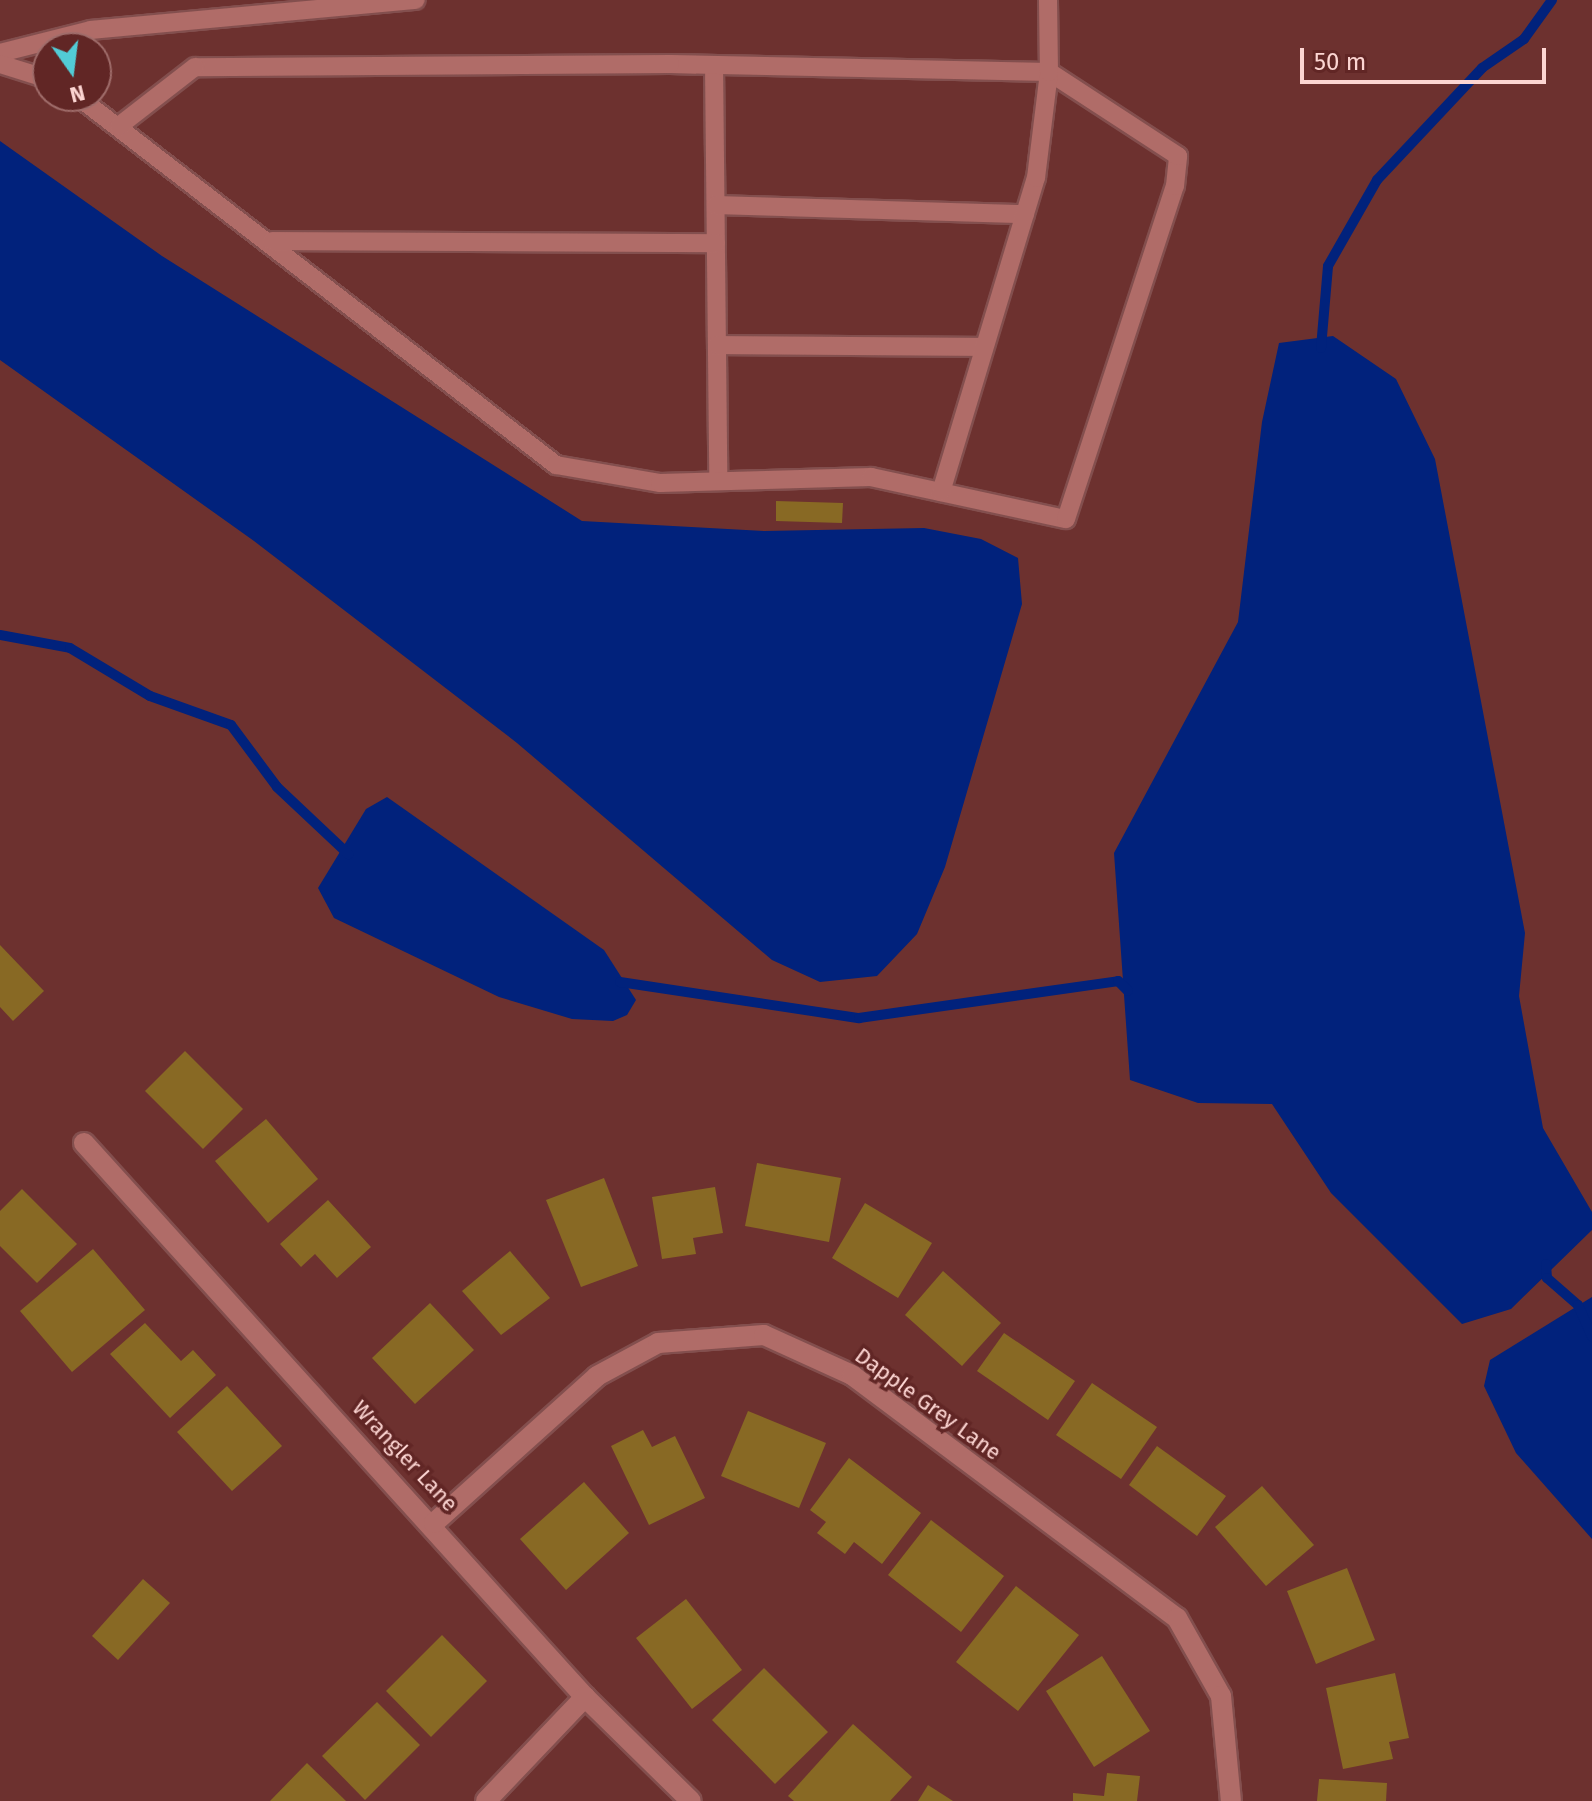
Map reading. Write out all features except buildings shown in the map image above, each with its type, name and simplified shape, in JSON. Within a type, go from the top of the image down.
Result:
[{"type":"street","name":"Wrangler Lane","points":[[84,1143],[434,1523],[585,1697],[691,1801]]},
{"type":"street","name":"Dapple Grey Lane","points":[[434,1523],[597,1376],[658,1343],[764,1335],[852,1375],[1177,1618],[1221,1696],[1231,1801]]},
{"type":"street","points":[[486,1801],[585,1697]]},
{"type":"lane","points":[[0,53],[91,30],[416,0]]},
{"type":"lane","points":[[941,492],[1025,214],[1049,72],[1048,0]]},
{"type":"lane","points":[[0,64],[32,74]]},
{"type":"lane","points":[[714,65],[718,481]]},
{"type":"lane","points":[[99,112],[272,241],[556,465],[660,483],[871,477],[1066,519],[1175,186],[1178,156],[1049,72],[714,65],[195,67],[119,126]]},
{"type":"lane","points":[[716,205],[1025,214]]},
{"type":"lane","points":[[272,241],[716,243]]},
{"type":"lane","points":[[717,345],[984,347]]},
{"type":"shaded area","points":[[0,141],[162,256],[582,521],[764,531],[924,528],[981,539],[1018,558],[1022,604],[945,867],[917,934],[877,976],[820,982],[772,960],[517,743],[254,541],[0,360]]},
{"type":"shaded area","points":[[1333,336],[1396,379],[1435,459],[1525,933],[1519,996],[1543,1128],[1592,1212],[1592,1230],[1511,1309],[1462,1324],[1331,1193],[1272,1104],[1198,1103],[1130,1080],[1114,853],[1238,622],[1262,422],[1279,343]]},
{"type":"shaded area","points":[[387,797],[604,950],[636,1000],[627,1015],[613,1021],[572,1019],[499,997],[334,918],[318,888],[366,809]]},
{"type":"shaded area","points":[[1592,1297],[1592,1539],[1516,1453],[1484,1386],[1490,1360]]},
{"type":"waterway","points":[[1321,348],[1328,266],[1377,180],[1482,68],[1524,39],[1552,0]]},
{"type":"waterway","points":[[0,635],[70,648],[150,696],[231,725],[277,787],[348,854]]},
{"type":"waterway","points":[[620,982],[859,1018],[1118,981],[1128,991]]},
{"type":"waterway","points":[[1546,1264],[1547,1278],[1578,1305],[1592,1337]]}]
